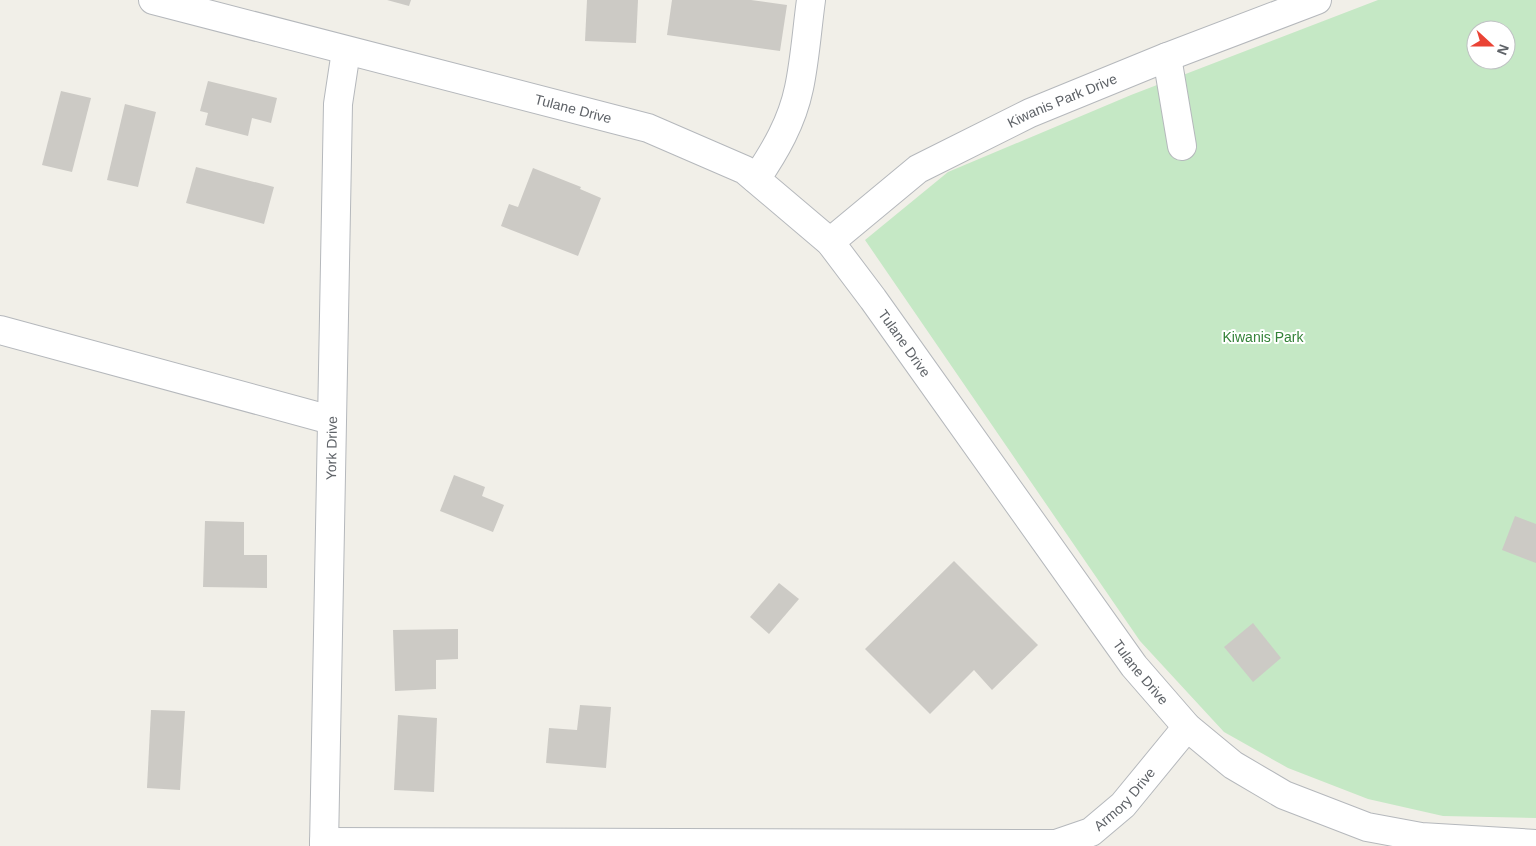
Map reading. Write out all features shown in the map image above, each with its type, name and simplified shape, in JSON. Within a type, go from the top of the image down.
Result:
[{"type":"street","name":"Tulane Drive","points":[[153,0],[648,128],[745,170],[830,242],[873,299],[1134,666],[1187,727],[1233,764],[1284,795],[1367,827],[1421,837],[1536,844]]},
{"type":"street","points":[[756,179],[775,152],[799,90],[811,0]]},
{"type":"street","name":"Kiwanis Park Drive","points":[[830,242],[918,169],[1030,113],[1167,57],[1316,0]]},
{"type":"street","name":"York Drive","points":[[324,844],[338,104],[346,51]]},
{"type":"street","points":[[1167,57],[1182,146]]},
{"type":"street","points":[[0,330],[331,420]]},
{"type":"street","name":"Armory Drive","points":[[324,844],[1056,844],[1091,832],[1123,804],[1187,727]]},
{"type":"green space","name":"Kiwanis Park","points":[[1378,0],[1536,0],[1536,818],[1443,816],[1368,799],[1288,768],[1224,732],[1140,641],[865,240],[948,172],[1131,95]]},
{"type":"building","points":[[387,0],[411,0],[409,6]]},
{"type":"building","points":[[587,0],[638,0],[636,43],[585,41]]},
{"type":"building","points":[[672,0],[751,0],[787,5],[780,51],[667,35]]},
{"type":"building","points":[[208,81],[277,98],[271,123],[252,118],[248,136],[205,125],[208,113],[200,111]]},
{"type":"building","points":[[61,91],[91,98],[72,172],[42,165]]},
{"type":"building","points":[[125,104],[156,112],[138,187],[107,180]]},
{"type":"building","points":[[196,167],[274,187],[264,224],[186,203]]},
{"type":"building","points":[[533,168],[581,187],[580,189],[601,198],[578,256],[501,226],[509,204],[518,207]]},
{"type":"building","points":[[454,475],[485,487],[482,496],[504,505],[493,532],[440,511]]},
{"type":"building","points":[[1515,516],[1536,524],[1536,563],[1502,550]]},
{"type":"building","points":[[205,521],[244,522],[244,555],[267,555],[267,588],[203,587]]},
{"type":"building","points":[[954,561],[1038,645],[992,690],[974,670],[930,714],[865,649]]},
{"type":"building","points":[[779,583],[799,599],[769,634],[750,617]]},
{"type":"building","points":[[1253,623],[1281,658],[1253,682],[1224,647]]},
{"type":"building","points":[[458,629],[458,659],[436,660],[436,689],[395,691],[393,630]]},
{"type":"building","points":[[580,705],[611,707],[606,768],[546,763],[549,728],[577,730]]},
{"type":"building","points":[[151,710],[185,711],[180,790],[147,788]]},
{"type":"building","points":[[398,715],[437,718],[434,792],[394,790]]}]
